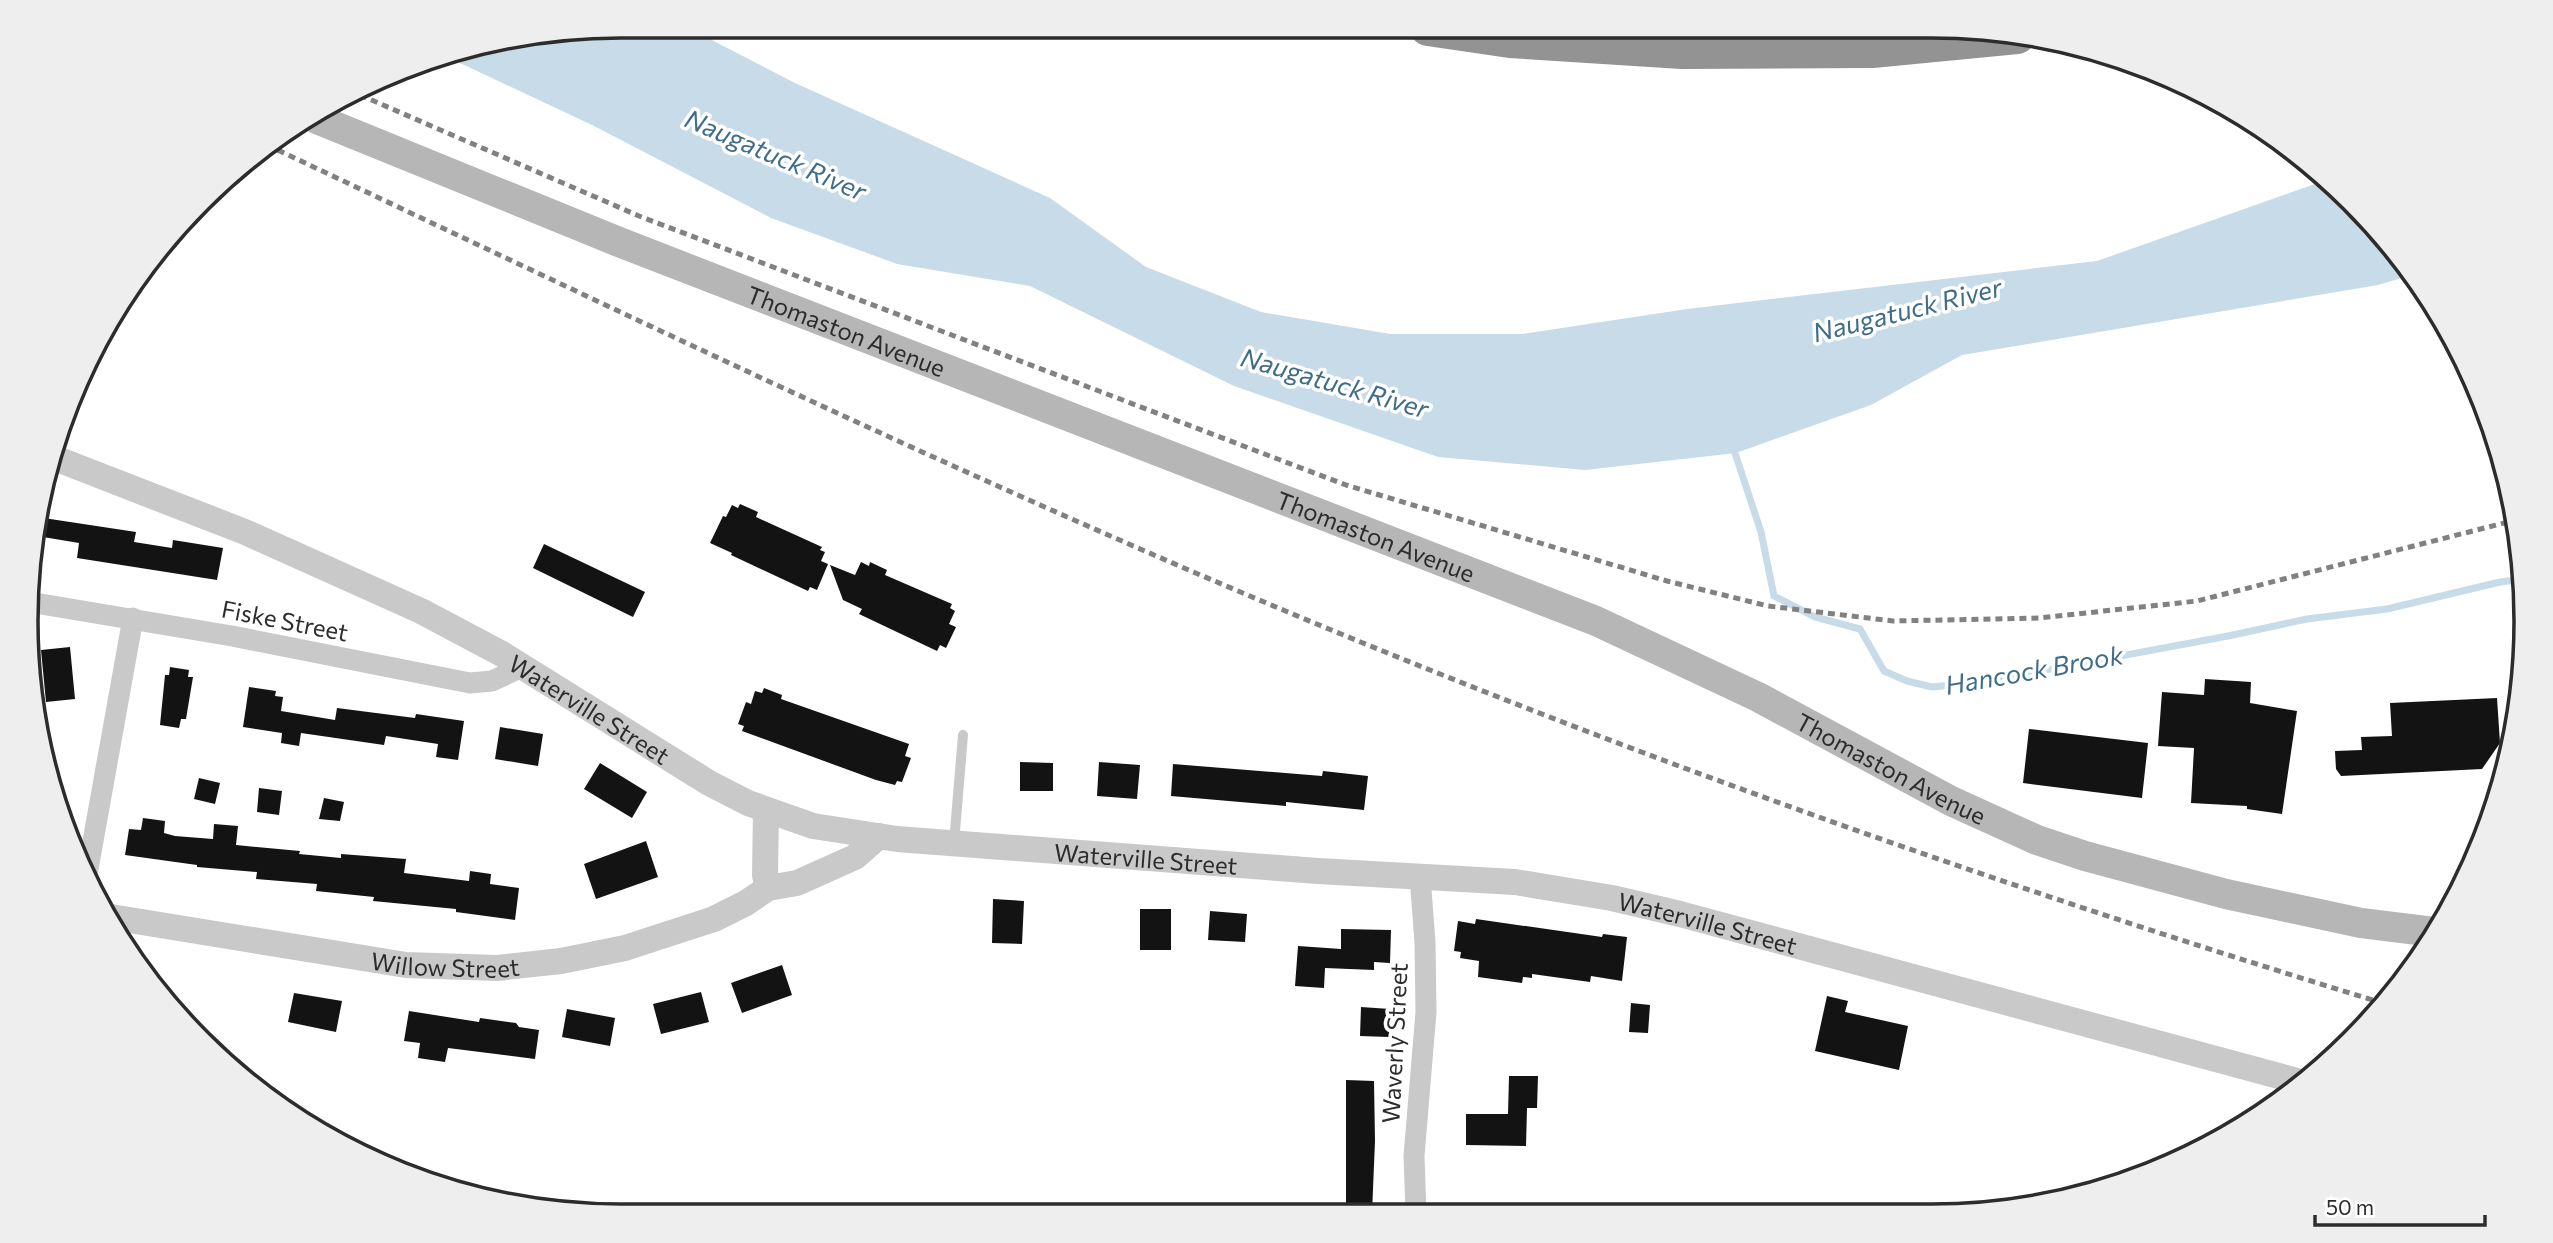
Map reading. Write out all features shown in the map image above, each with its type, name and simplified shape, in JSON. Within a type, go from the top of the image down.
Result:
[{"type":"highway","points":[[1503,38],[1682,50],[1872,49],[1967,40]]},
{"type":"main road","name":"Thomaston Avenue","points":[[324,121],[680,265],[1596,621],[1758,697],[1951,802],[2037,840],[2098,860],[2226,894],[2361,923],[2425,931]]},
{"type":"street","name":"Waterville Street","points":[[61,461],[235,528],[458,629],[709,783],[766,810],[813,826],[954,843],[1318,871],[1515,882],[1647,905],[2292,1079]]},
{"type":"street","name":"Fiske Street","points":[[39,604],[133,618],[470,683],[492,681],[522,667]]},
{"type":"street","points":[[90,859],[133,618]]},
{"type":"street","points":[[766,810],[765,875],[768,888]]},
{"type":"street","name":"Willow Street","points":[[120,919],[381,962],[456,968],[498,968],[561,961],[675,934],[714,919],[768,888],[797,883],[855,857],[879,836]]},
{"type":"street","name":"Waverly Street","points":[[1416,1204],[1414,1156],[1426,1012],[1425,932],[1420,876]]},
{"type":"lane","points":[[954,843],[963,735]]},
{"type":"water","name":"Naugatuck River","points":[[622,38],[708,38],[795,83],[1050,198],[1146,267],[1261,312],[1390,334],[1522,334],[1687,309],[2097,261],[2316,183],[2370,237],[2402,278],[2378,285],[1962,355],[1871,405],[1736,453],[1585,470],[1438,457],[1234,386],[1030,286],[897,264],[771,218],[594,126],[458,62],[545,43]]},
{"type":"building","points":[[740,504],[758,512],[756,517],[822,547],[820,550],[825,552],[821,561],[828,564],[817,590],[810,587],[808,591],[710,543],[723,516],[726,517],[732,505],[738,508]]},
{"type":"building","points":[[48,519],[136,532],[134,542],[172,548],[173,540],[223,548],[217,580],[77,558],[79,543],[44,537]]},
{"type":"building","points":[[544,544],[645,592],[633,617],[533,568]]},
{"type":"building","points":[[861,562],[869,566],[870,562],[887,570],[885,575],[952,604],[950,608],[955,611],[949,624],[956,627],[946,648],[940,645],[937,651],[859,614],[862,609],[843,600],[830,565],[855,575]]},
{"type":"building","points":[[70,647],[75,699],[46,702],[41,650]]},
{"type":"building","points":[[170,667],[189,670],[188,677],[193,677],[186,719],[181,719],[179,728],[160,725],[165,675],[169,675]]},
{"type":"building","points":[[2205,679],[2251,682],[2250,703],[2297,711],[2282,814],[2247,809],[2247,806],[2191,803],[2194,748],[2158,746],[2162,692],[2204,695]]},
{"type":"building","points":[[249,687],[276,691],[275,696],[283,697],[281,711],[335,720],[337,708],[464,721],[458,760],[436,757],[438,744],[386,736],[384,745],[301,733],[299,746],[281,743],[282,733],[243,727]]},
{"type":"building","points":[[764,688],[782,695],[781,699],[909,744],[905,756],[911,758],[902,782],[897,781],[895,785],[876,780],[742,731],[744,726],[738,724],[746,702],[751,704],[755,691],[762,693]]},
{"type":"building","points":[[2497,698],[2500,743],[2482,769],[2341,776],[2336,769],[2335,751],[2362,750],[2361,737],[2392,736],[2390,703]]},
{"type":"building","points":[[500,727],[543,734],[538,766],[495,759]]},
{"type":"building","points":[[2029,729],[2148,743],[2142,798],[2023,783]]},
{"type":"building","points":[[1020,762],[1053,763],[1053,791],[1020,791]]},
{"type":"building","points":[[1099,762],[1140,765],[1137,799],[1097,796]]},
{"type":"building","points":[[600,763],[647,792],[632,818],[584,789]]},
{"type":"building","points":[[1173,764],[1322,776],[1323,771],[1368,776],[1364,810],[1286,802],[1286,806],[1171,796]]},
{"type":"building","points":[[199,778],[220,783],[215,804],[194,799]]},
{"type":"building","points":[[259,788],[282,791],[279,815],[257,812]]},
{"type":"building","points":[[324,798],[344,802],[340,821],[319,819]]},
{"type":"building","points":[[143,818],[165,821],[164,833],[175,836],[213,839],[214,824],[238,826],[236,845],[341,858],[341,854],[406,859],[404,873],[469,881],[470,871],[491,874],[490,884],[519,888],[515,920],[456,912],[456,909],[373,901],[374,897],[316,891],[317,884],[256,879],[257,872],[197,867],[125,855],[129,829],[141,830]]},
{"type":"building","points":[[646,841],[658,877],[596,899],[584,864]]},
{"type":"building","points":[[993,899],[1024,901],[1022,944],[992,943]]},
{"type":"building","points":[[1140,909],[1171,909],[1171,950],[1140,950]]},
{"type":"building","points":[[1210,911],[1247,914],[1245,942],[1208,940]]},
{"type":"building","points":[[1476,919],[1602,937],[1603,934],[1627,937],[1622,981],[1591,976],[1590,982],[1532,974],[1532,978],[1523,977],[1522,983],[1478,977],[1479,961],[1460,958],[1461,952],[1454,951],[1458,921],[1475,924]]},
{"type":"building","points":[[1341,929],[1391,930],[1390,963],[1374,962],[1374,970],[1325,968],[1324,988],[1295,986],[1298,946],[1341,949]]},
{"type":"building","points":[[782,965],[792,995],[742,1013],[731,983]]},
{"type":"building","points":[[701,992],[709,1022],[661,1034],[653,1004]]},
{"type":"building","points":[[294,993],[342,1001],[336,1032],[288,1022]]},
{"type":"building","points":[[1827,996],[1848,1001],[1845,1012],[1908,1026],[1899,1070],[1815,1051]]},
{"type":"building","points":[[1631,1003],[1650,1005],[1648,1033],[1629,1032]]},
{"type":"building","points":[[1361,1007],[1390,1009],[1389,1037],[1360,1036]]},
{"type":"building","points":[[567,1009],[615,1018],[610,1046],[562,1037]]},
{"type":"building","points":[[409,1011],[479,1022],[480,1018],[516,1023],[519,1027],[539,1030],[535,1059],[448,1048],[445,1062],[418,1058],[420,1043],[404,1041]]},
{"type":"building","points":[[1509,1076],[1538,1076],[1537,1108],[1527,1108],[1526,1146],[1466,1145],[1466,1114],[1508,1114]]},
{"type":"building","points":[[1346,1080],[1374,1081],[1372,1204],[1346,1204]]},
{"type":"waterway","name":"Hancock Brook","points":[[1733,447],[1761,532],[1774,596],[1815,617],[1860,629],[1884,671],[1907,681],[1932,687],[1981,682],[2307,619],[2387,609],[2513,580]]},
{"type":"railway","points":[[367,98],[639,216],[1346,485],[1667,581],[1768,606],[1893,621],[2039,618],[2197,601],[2506,523]]},
{"type":"railway","points":[[279,151],[925,453],[1190,571],[1324,627],[1586,731],[1850,828],[2117,919],[2374,1000]]}]
